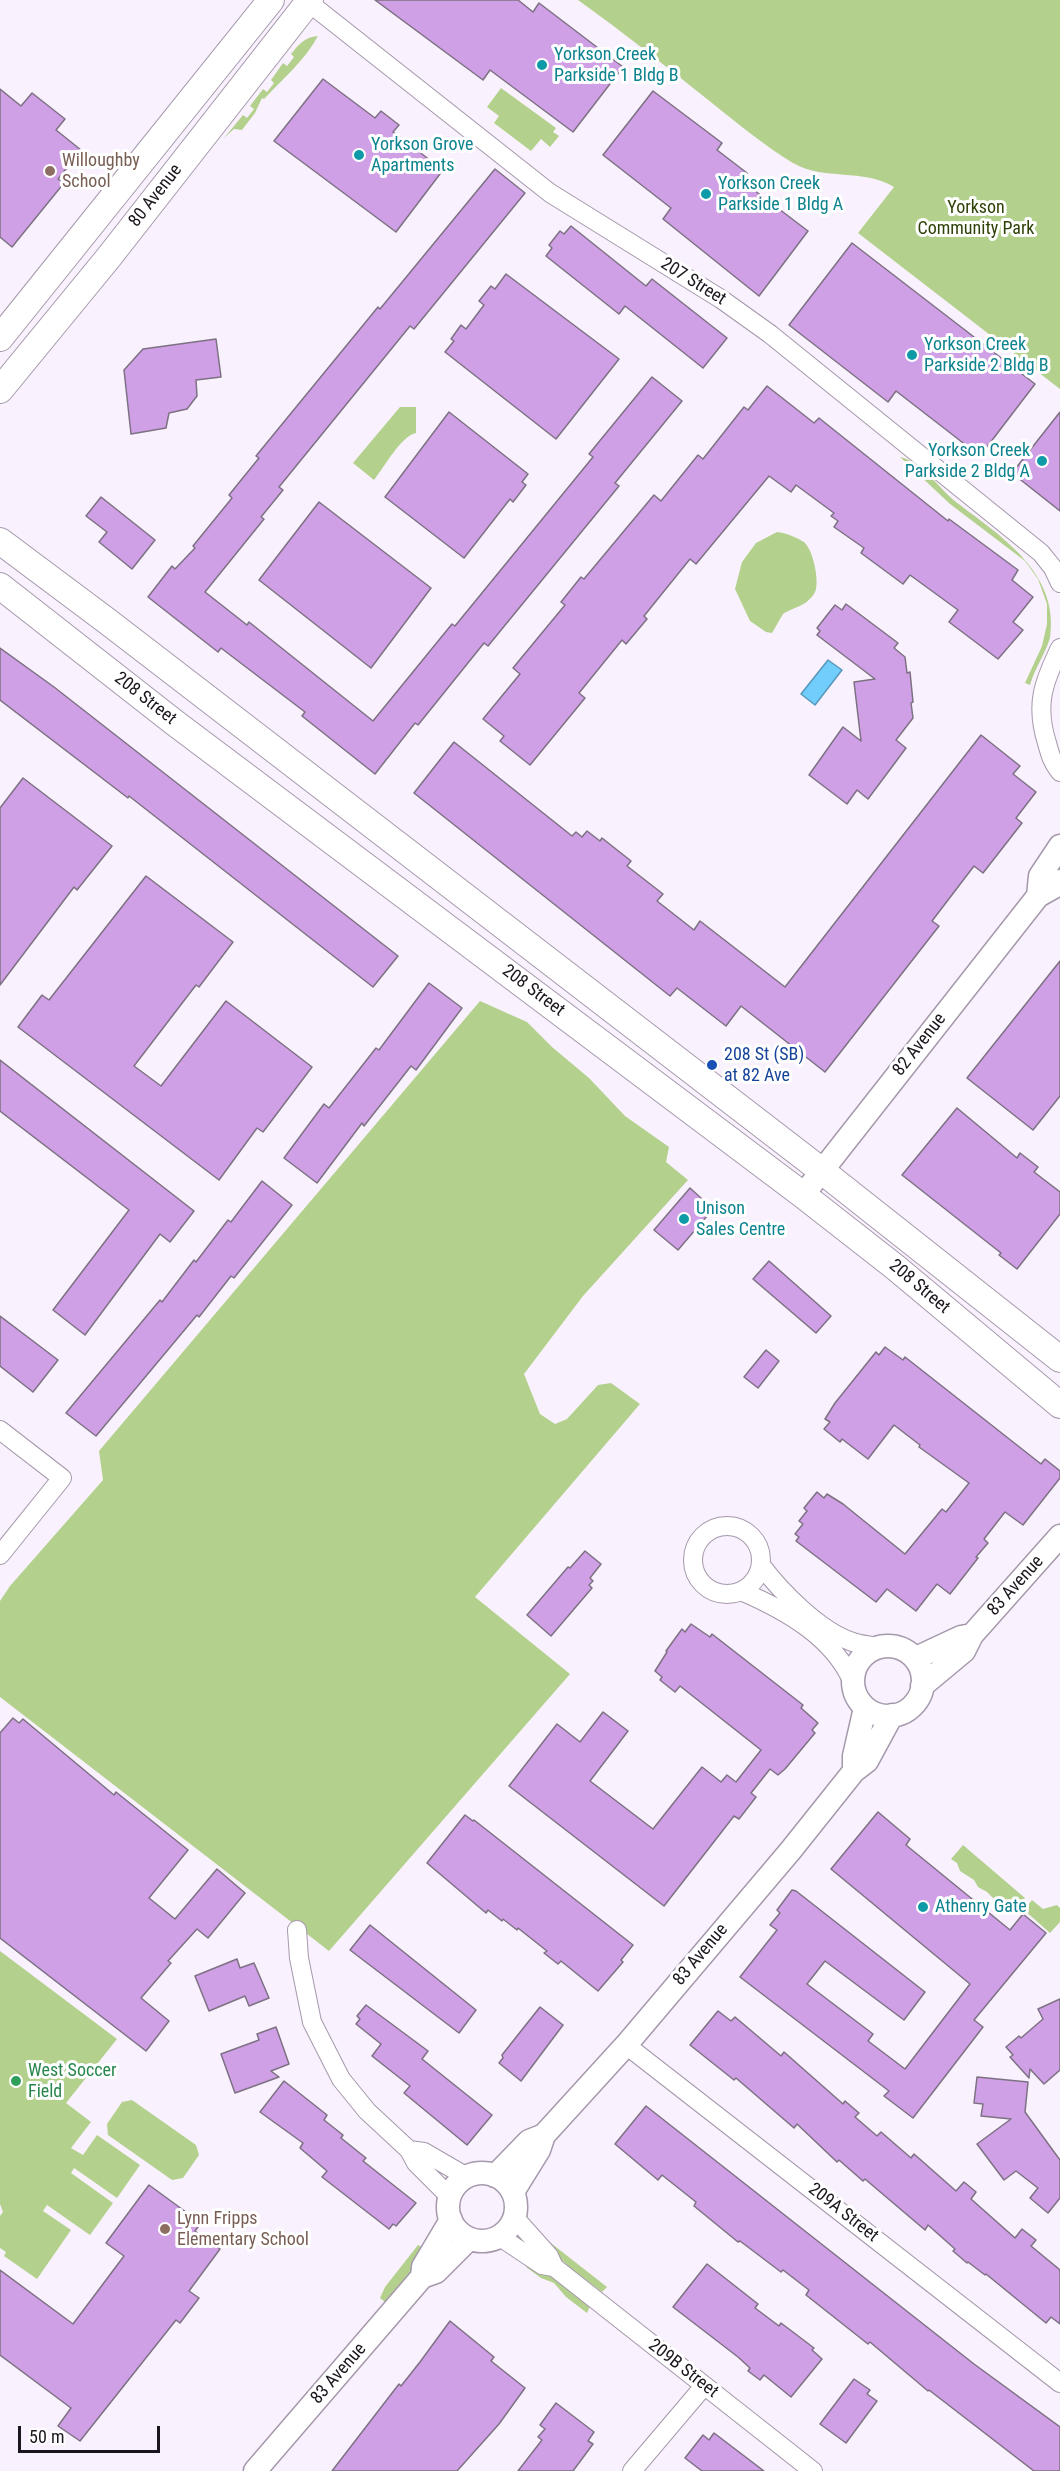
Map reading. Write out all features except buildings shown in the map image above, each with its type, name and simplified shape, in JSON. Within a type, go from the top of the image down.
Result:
[{"type":"main road","name":"80 Avenue","points":[[0,338],[271,0]]},
{"type":"main road","name":"80 Avenue","points":[[0,390],[109,257],[309,1]]},
{"type":"main road","name":"208 Street","points":[[0,542],[117,628],[822,1171],[1060,1359]]},
{"type":"main road","name":"208 Street","points":[[0,586],[175,723],[803,1195],[895,1267],[1060,1405]]},
{"type":"street","name":"207 Street","points":[[309,1],[550,193],[721,299],[770,334],[1041,553],[1053,568],[1060,584]]},
{"type":"street","points":[[1060,648],[1048,673],[1041,698],[1041,721],[1052,762],[1060,772]]},
{"type":"street","points":[[1046,740],[1060,753]]},
{"type":"street","name":"82 Avenue","points":[[1038,896],[1040,876],[1060,846]]},
{"type":"street","name":"82 Avenue","points":[[803,1195],[1038,896],[1054,888],[1060,881]]},
{"type":"street","points":[[0,1430],[62,1478],[0,1555]]},
{"type":"street","points":[[741,1591],[767,1603],[820,1638],[845,1664],[855,1695],[865,1708],[881,1715],[892,1715],[903,1712],[919,1696],[922,1674],[916,1658],[901,1648],[878,1647],[850,1641],[833,1632],[803,1610],[775,1584],[761,1565],[757,1544],[741,1528],[719,1527],[700,1539],[693,1560],[694,1571],[700,1581],[719,1593],[741,1591],[750,1585],[761,1565]]},
{"type":"street","name":"83 Avenue","points":[[922,1686],[964,1651],[972,1635],[1060,1536]]},
{"type":"street","name":"83 Avenue","points":[[916,1658],[961,1637],[972,1635]]},
{"type":"street","points":[[853,1683],[854,1671],[859,1660],[867,1652],[878,1647]]},
{"type":"street","points":[[854,1771],[854,1756],[865,1708]]},
{"type":"street","name":"83 Avenue","points":[[513,2192],[539,2150],[544,2135],[626,2044],[791,1850],[854,1771],[867,1761],[892,1715]]},
{"type":"street","points":[[297,1930],[299,1958],[312,2022],[340,2079],[367,2111],[409,2150],[416,2163],[450,2198]]},
{"type":"street","name":"209A Street","points":[[626,2044],[1060,2383]]},
{"type":"street","name":"83 Avenue","points":[[495,2176],[529,2141],[544,2135]]},
{"type":"street","points":[[409,2150],[424,2152],[467,2177]]},
{"type":"street","points":[[476,2174],[495,2176],[508,2185],[513,2192],[516,2200],[515,2218],[512,2225],[500,2237],[490,2241],[469,2239],[455,2228],[451,2220],[450,2198],[454,2189],[467,2177],[476,2174]]},
{"type":"street","name":"209B Street","points":[[515,2218],[549,2256],[554,2267],[813,2471]]},
{"type":"street","name":"83 Avenue","points":[[422,2277],[423,2267],[451,2220]]},
{"type":"street","name":"209B Street","points":[[500,2237],[542,2265],[554,2267]]},
{"type":"street","name":"83 Avenue","points":[[255,2471],[422,2277],[436,2272],[469,2239]]},
{"type":"street","points":[[632,2471],[704,2386]]},
{"type":"green space","name":"Yorkson Community Park","points":[[578,0],[1060,0],[1060,389],[858,233],[894,187],[870,178],[818,172],[793,163]]},
{"type":"green space","points":[[318,36],[293,69],[264,99],[262,98],[255,113],[242,130],[234,129],[224,138],[243,115],[247,118],[254,109],[250,106],[263,89],[267,92],[274,83],[271,80],[283,63],[287,66],[294,57],[291,54],[297,47],[306,39]]},
{"type":"green space","points":[[501,88],[556,128],[553,132],[559,136],[550,147],[541,139],[531,151],[494,123],[499,116],[487,107]]},
{"type":"green space","points":[[400,407],[416,407],[416,433],[410,435],[399,445],[374,480],[353,463]]},
{"type":"green space","points":[[900,457],[916,464],[956,502],[1007,542],[1023,558],[1036,575],[1046,594],[1051,615],[1050,638],[1030,685],[1025,683],[1042,646],[1047,624],[1047,604],[1038,579],[1025,561],[950,504]]},
{"type":"green space","points":[[777,532],[804,542],[813,559],[817,583],[810,599],[783,614],[772,633],[766,632],[750,621],[735,589],[742,562],[756,543]]},
{"type":"green space","points":[[480,1001],[527,1022],[589,1078],[625,1116],[669,1147],[666,1162],[688,1180],[583,1296],[524,1374],[540,1414],[555,1424],[567,1419],[598,1385],[611,1383],[640,1404],[475,1597],[570,1674],[329,1951],[0,1697],[0,1601],[10,1586],[103,1480],[99,1451]]},
{"type":"green space","points":[[963,1845],[1025,1898],[1013,1912],[1004,1909],[987,1892],[978,1887],[974,1880],[960,1871],[957,1863],[951,1859]]},
{"type":"green space","points":[[1032,1900],[1043,1909],[1057,1905],[1060,1908],[1060,1922],[1050,1933],[1024,1910]]},
{"type":"green space","points":[[0,1951],[117,2039],[66,2103],[91,2122],[71,2148],[83,2155],[97,2135],[140,2165],[117,2198],[74,2168],[71,2173],[113,2203],[90,2235],[47,2205],[43,2211],[71,2230],[37,2279],[4,2256],[6,2252],[0,2248],[0,2216],[3,2212],[0,2204]]},
{"type":"green space","points":[[132,2100],[196,2145],[199,2155],[183,2178],[172,2180],[108,2135],[107,2124],[122,2102]]},
{"type":"green space","points":[[547,2240],[607,2287],[602,2292],[569,2267],[544,2243]]},
{"type":"green space","points":[[418,2245],[428,2250],[386,2303],[380,2298],[385,2287]]},
{"type":"green space","points":[[529,2263],[546,2272],[590,2306],[587,2313],[566,2297],[554,2283],[541,2278],[526,2267]]},
{"type":"water","points":[[828,660],[842,670],[815,705],[801,694]]},
{"type":"place","name":"Yorkson Creek Parkside 1 Bldg B","points":[[542,65]]},
{"type":"place","name":"Yorkson Grove Apartments","points":[[359,155]]},
{"type":"place","name":"Willoughby School","points":[[50,171]]},
{"type":"place","name":"Yorkson Creek Parkside 1 Bldg A","points":[[706,194]]},
{"type":"place","name":"Yorkson Creek Parkside 2 Bldg B","points":[[912,355]]},
{"type":"place","name":"Yorkson Creek Parkside 2 Bldg A","points":[[1042,461]]},
{"type":"place","name":"208 St (SB) at 82 Ave","points":[[712,1065]]},
{"type":"place","name":"Unison Sales Centre","points":[[684,1219]]},
{"type":"place","name":"Athenry Gate","points":[[923,1907]]},
{"type":"place","name":"West Soccer Field","points":[[16,2081]]},
{"type":"place","name":"Lynn Fripps Elementary School","points":[[165,2229]]}]
